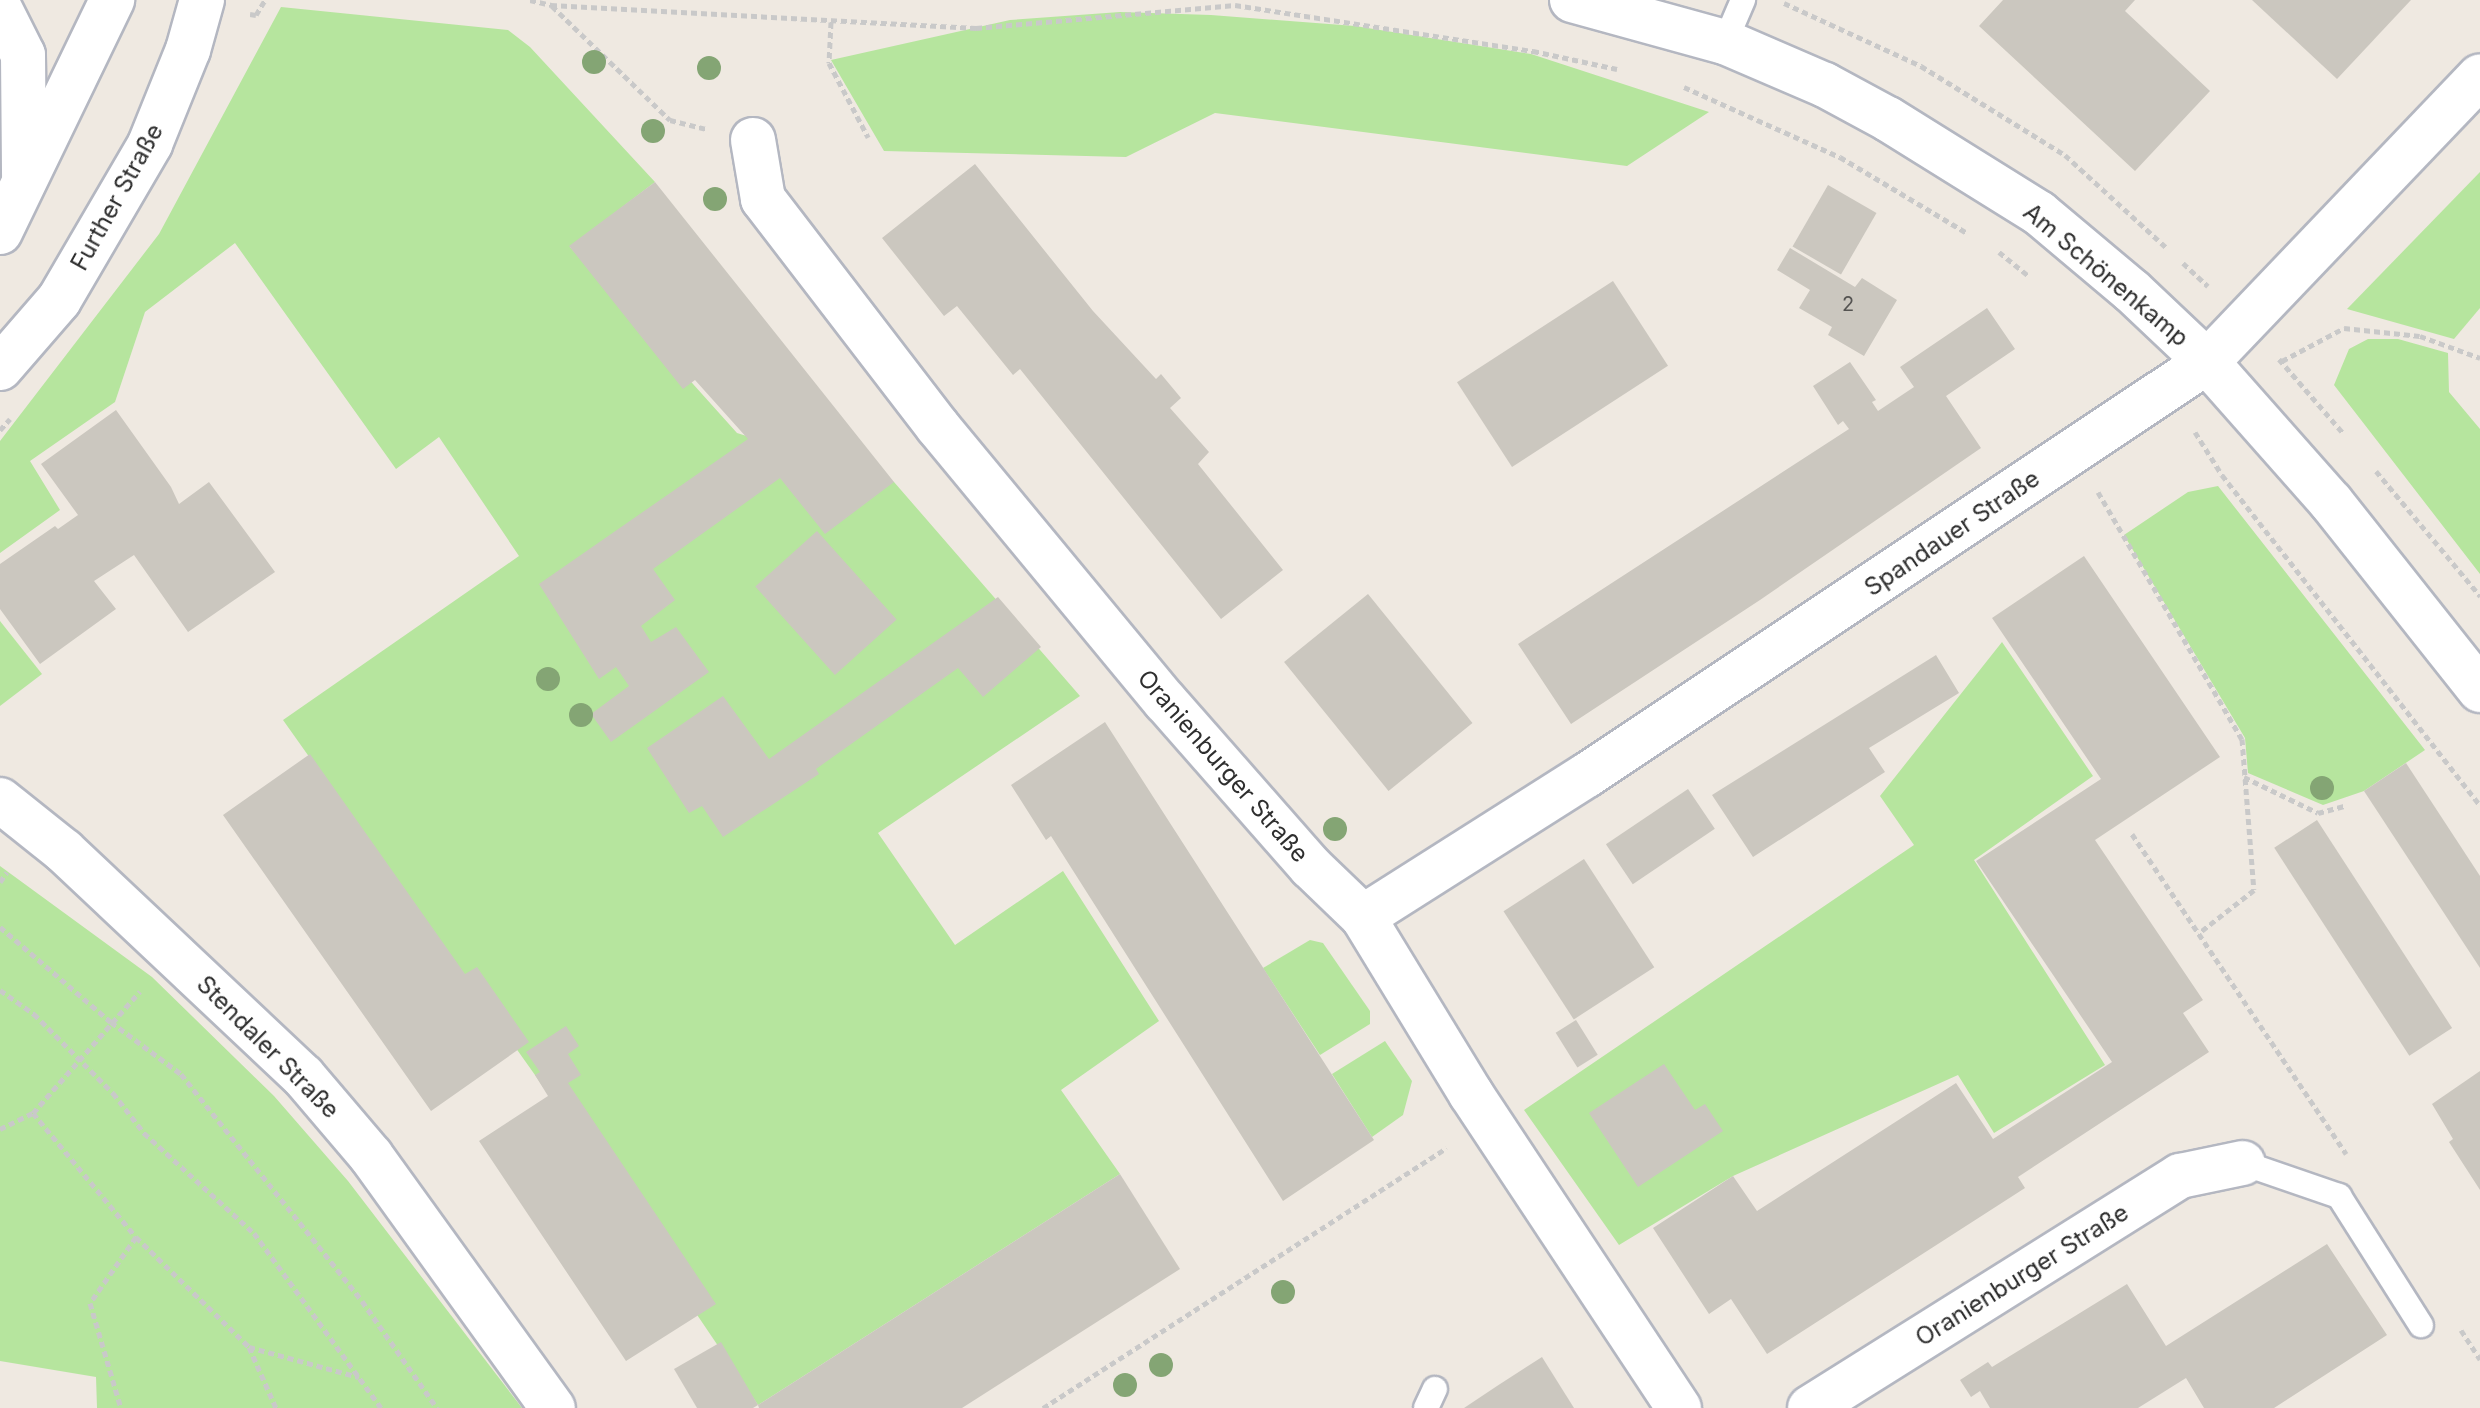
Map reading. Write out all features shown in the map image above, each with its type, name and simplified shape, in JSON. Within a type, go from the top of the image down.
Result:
[{"type":"street","points":[[0,232],[25,186],[112,0]]},
{"type":"street","name":"Am Schönenkamp","points":[[1572,0],[1725,42],[1838,91],[2039,213],[2132,291],[2207,362],[2331,502],[2480,690]]},
{"type":"street","name":"Further Straße","points":[[0,368],[59,300],[150,144],[188,50],[200,2]]},
{"type":"street","points":[[0,9],[23,55],[25,186]]},
{"type":"street","name":"Spandauer Straße","points":[[1363,917],[1587,775],[2207,362],[2480,76]]},
{"type":"street","name":"Oranienburger Straße","points":[[753,140],[763,199],[938,427],[1165,701],[1311,867],[1363,917],[1486,1116],[1679,1408]]},
{"type":"street","name":"Stendaler Straße","points":[[0,800],[64,851],[303,1076],[371,1156],[553,1408]]},
{"type":"street","name":"Oranienburger Straße","points":[[1810,1408],[2180,1176],[2243,1163]]},
{"type":"lane","points":[[1725,42],[1743,0]]},
{"type":"lane","points":[[2243,1163],[2339,1196],[2421,1325]]},
{"type":"path","points":[[243,13],[256,15],[265,0]]},
{"type":"path","points":[[530,0],[551,5],[976,28],[1235,5],[1533,51],[1623,70]]},
{"type":"path","points":[[551,5],[670,120],[753,140]]},
{"type":"path","points":[[831,22],[829,63],[868,137]]},
{"type":"path","points":[[1683,87],[1840,157],[1971,235]]},
{"type":"path","points":[[1997,251],[2032,278]]},
{"type":"path","points":[[2240,402],[2281,362],[2344,328],[2420,336],[2480,358]]},
{"type":"path","points":[[2166,388],[2222,475],[2480,805]]},
{"type":"path","points":[[2071,454],[2109,508],[2242,739],[2254,890],[2199,933]]},
{"type":"path","points":[[2243,777],[2318,813],[2344,806]]},
{"type":"path","points":[[2132,834],[2351,1161]]},
{"type":"path","points":[[0,927],[111,1022],[181,1074],[362,1301],[437,1408]]},
{"type":"path","points":[[0,990],[34,1014],[113,1093],[144,1133],[254,1233],[381,1408]]},
{"type":"path","points":[[0,1129],[33,1113],[138,993]]},
{"type":"path","points":[[33,1113],[136,1237],[249,1347],[276,1408]]},
{"type":"path","points":[[1043,1408],[1454,1143],[1486,1116]]},
{"type":"path","points":[[121,1408],[90,1303],[136,1237]]},
{"type":"path","points":[[2452,1316],[2480,1359]]},
{"type":"path","points":[[249,1347],[360,1377]]},
{"type":"green space","points":[[281,7],[508,30],[530,47],[655,182],[570,247],[737,433],[894,482],[1080,696],[878,833],[955,945],[1063,871],[1159,1021],[1061,1090],[1120,1174],[758,1405],[535,1075],[283,720],[519,556],[439,437],[396,469],[235,243],[145,312],[115,402],[30,461],[60,510],[0,553],[0,441],[159,234]]},
{"type":"green space","points":[[1120,12],[1211,15],[1355,26],[1531,54],[1709,112],[1627,166],[1215,113],[1126,157],[884,151],[831,60],[1010,20]]},
{"type":"green space","points":[[2480,172],[2480,308],[2454,339],[2347,309]]},
{"type":"green space","points":[[2368,339],[2398,339],[2448,353],[2449,392],[2480,429],[2480,574],[2334,385],[2349,349]]},
{"type":"green space","points":[[2218,486],[2425,750],[2364,791],[2323,805],[2248,773],[2245,738],[2124,535],[2188,492]]},
{"type":"green space","points":[[0,621],[42,674],[0,706]]},
{"type":"green space","points":[[2002,642],[2093,776],[1974,860],[2105,1065],[1994,1133],[1958,1075],[1733,1176],[1619,1245],[1524,1110],[1914,845],[1880,796]]},
{"type":"green space","points":[[0,866],[152,977],[274,1096],[348,1181],[522,1408],[97,1408],[96,1377],[0,1361]]},
{"type":"green space","points":[[1310,940],[1323,943],[1370,1011],[1370,1024],[1320,1055],[1263,968]]},
{"type":"green space","points":[[1385,1041],[1412,1081],[1403,1115],[1372,1137],[1332,1074]]},
{"type":"building","points":[[2003,0],[2135,0],[2125,11],[2210,91],[2135,171],[1979,26]]},
{"type":"building","points":[[2252,0],[2411,0],[2337,79]]},
{"type":"building","points":[[975,164],[1093,311],[1156,379],[1161,374],[1181,398],[1170,408],[1209,452],[1198,464],[1283,570],[1221,619],[1020,369],[1013,375],[957,306],[944,316],[882,238]]},
{"type":"building","points":[[655,182],[894,482],[825,534],[780,478],[653,569],[675,600],[641,626],[651,642],[676,627],[709,672],[611,742],[591,714],[629,686],[616,667],[599,679],[539,584],[748,439],[695,380],[683,389],[569,246]]},
{"type":"building","points":[[1828,185],[1876,213],[1841,274],[1792,246]]},
{"type":"building","points":[[1790,248],[1855,287],[1862,278],[1897,300],[1864,356],[1828,335],[1832,327],[1799,308],[1810,290],[1777,270]]},
{"type":"building","points":[[1613,281],[1668,366],[1512,467],[1457,382]]},
{"type":"building","points":[[1987,308],[2015,349],[1946,396],[1981,448],[1760,600],[1571,724],[1518,644],[1849,429],[1843,421],[1838,425],[1813,386],[1850,362],[1876,400],[1872,402],[1878,411],[1914,387],[1900,367]]},
{"type":"building","points":[[116,410],[171,487],[179,504],[209,482],[275,572],[188,632],[134,555],[94,581],[116,609],[40,664],[0,609],[0,564],[55,526],[58,529],[78,515],[41,464]]},
{"type":"building","points":[[817,531],[897,619],[835,675],[755,587]]},
{"type":"building","points":[[2084,556],[2220,757],[2095,840],[2203,1000],[2183,1013],[2209,1052],[2018,1177],[2025,1188],[1767,1354],[1731,1299],[1709,1314],[1653,1228],[1733,1176],[1757,1211],[1956,1083],[1993,1139],[2112,1062],[1976,861],[2101,779],[1992,618]]},
{"type":"building","points":[[1368,594],[1472,723],[1389,791],[1284,662]]},
{"type":"building","points":[[998,597],[1041,647],[983,697],[958,668],[816,769],[819,774],[723,837],[702,806],[689,813],[647,748],[723,696],[769,759]]},
{"type":"building","points":[[1936,655],[1959,693],[1869,748],[1885,772],[1753,857],[1712,795]]},
{"type":"building","points":[[1105,722],[1374,1140],[1283,1201],[1051,836],[1046,840],[1011,785]]},
{"type":"building","points":[[310,754],[465,974],[477,967],[529,1042],[431,1111],[223,815]]},
{"type":"building","points":[[2406,763],[2480,876],[2480,968],[2364,791]]},
{"type":"building","points":[[1688,789],[1715,829],[1633,884],[1606,844]]},
{"type":"building","points":[[2317,820],[2452,1028],[2409,1056],[2274,848]]},
{"type":"building","points":[[1584,859],[1654,967],[1574,1019],[1503,911]]},
{"type":"building","points":[[1576,1020],[1598,1055],[1577,1067],[1556,1033]]},
{"type":"building","points":[[566,1026],[579,1046],[568,1054],[581,1075],[568,1083],[716,1304],[626,1361],[479,1141],[548,1096],[535,1075],[540,1072],[526,1052]]},
{"type":"building","points":[[1664,1064],[1695,1110],[1705,1104],[1723,1131],[1638,1187],[1589,1113]]},
{"type":"building","points":[[2480,1071],[2480,1190],[2449,1142],[2453,1139],[2432,1104]]},
{"type":"building","points":[[1120,1174],[1180,1269],[962,1408],[759,1408],[758,1405]]},
{"type":"building","points":[[2327,1244],[2387,1335],[2274,1408],[2204,1408],[2186,1378],[2138,1408],[1990,1408],[1980,1391],[1971,1397],[1960,1380],[1988,1362],[1992,1367],[2127,1284],[2166,1346]]},
{"type":"building","points":[[721,1342],[758,1405],[753,1408],[697,1408],[674,1369]]},
{"type":"building","points":[[1542,1357],[1574,1408],[1464,1408],[1497,1386]]}]
